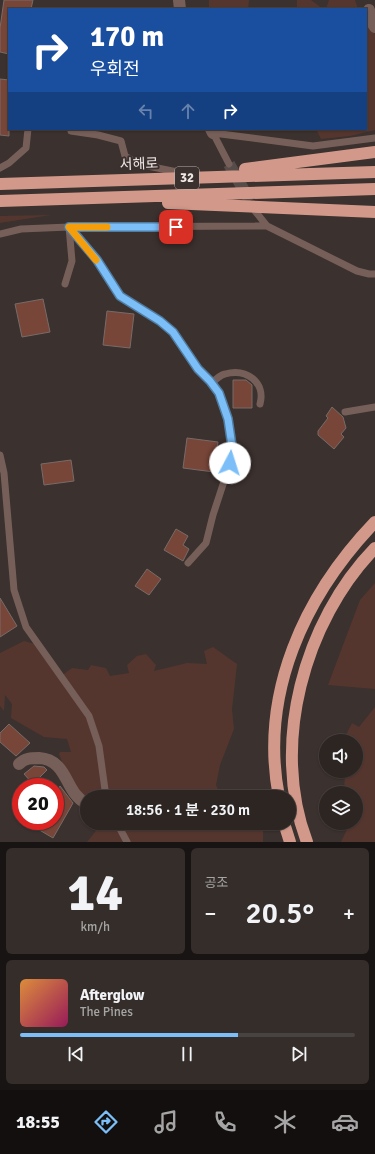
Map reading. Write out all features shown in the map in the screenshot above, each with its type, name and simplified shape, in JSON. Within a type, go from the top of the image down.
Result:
[{"type":"highway","points":[[129,180],[277,166],[375,152]]},
{"type":"highway","name":"서해로","points":[[0,184],[375,172]]},
{"type":"highway","name":"32","points":[[0,201],[375,189]]},
{"type":"highway","points":[[67,199],[375,212]]},
{"type":"highway","points":[[278,790],[274,760],[274,741],[278,703],[289,660],[307,614],[317,597],[343,558],[375,522]]},
{"type":"highway","points":[[310,842],[304,837],[294,792],[292,752],[296,712],[312,652],[326,619],[345,585],[375,548]]},
{"type":"highway","points":[[286,830],[290,842]]},
{"type":"street","points":[[369,10],[371,21],[375,27]]},
{"type":"street","points":[[19,764],[24,760],[31,758],[50,760],[56,763],[80,800]]},
{"type":"lane","points":[[0,168],[9,164],[26,148],[28,130]]},
{"type":"lane","points":[[71,130],[121,141],[124,156],[138,164],[187,174]]},
{"type":"lane","points":[[212,131],[313,146],[375,138]]},
{"type":"lane","points":[[212,131],[229,164]]},
{"type":"lane","points":[[255,211],[267,226],[357,271],[375,274]]},
{"type":"lane","points":[[0,234],[21,229],[69,227],[267,226]]},
{"type":"lane","points":[[65,284],[72,261],[69,227]]},
{"type":"lane","points":[[69,227],[97,260],[120,296],[154,316],[173,332],[198,369],[212,383],[219,393],[226,410],[232,446],[230,463],[213,515],[206,543],[188,563]]},
{"type":"lane","points":[[212,383],[226,373],[247,374],[257,382],[262,392],[260,404]]},
{"type":"lane","points":[[345,412],[375,407]]},
{"type":"lane","points":[[0,455],[4,473],[14,590],[26,627],[89,716],[99,746],[105,790]]},
{"type":"lane","points":[[121,830],[127,842]]},
{"type":"shaded area","points":[[209,0],[249,0],[248,8],[209,8]]},
{"type":"shaded area","points":[[297,0],[311,0],[322,8],[297,8]]},
{"type":"shaded area","points":[[329,0],[355,0],[358,8],[326,8]]},
{"type":"shaded area","points":[[367,23],[375,34],[375,130],[350,136],[321,139],[316,130],[367,130]]},
{"type":"shaded area","points":[[51,215],[6,222],[0,223],[0,216]]},
{"type":"shaded area","points":[[375,583],[375,689],[328,685],[360,600]]},
{"type":"shaded area","points":[[24,641],[39,645],[61,676],[72,668],[88,670],[91,665],[106,668],[110,676],[129,673],[127,665],[137,656],[146,654],[156,665],[154,671],[187,663],[207,664],[204,651],[213,647],[237,664],[232,709],[234,729],[220,765],[216,785],[218,790],[80,791],[70,777],[59,754],[60,752],[71,752],[67,739],[44,737],[11,718],[12,704],[5,695],[4,711],[0,706],[0,653]]},
{"type":"shaded area","points":[[375,707],[375,842],[341,842],[347,830],[363,830],[363,786],[344,786],[345,778],[363,778],[363,734],[346,734],[352,723],[359,727]]},
{"type":"shaded area","points":[[97,830],[263,830],[263,842],[87,842]]},
{"type":"building","points":[[4,0],[33,0],[31,8],[8,8],[8,54],[0,52],[0,28]]},
{"type":"building","points":[[0,79],[8,80],[9,136],[0,135]]},
{"type":"building","points":[[43,299],[50,332],[22,337],[15,304]]},
{"type":"building","points":[[107,311],[134,314],[130,348],[103,345]]},
{"type":"building","points":[[233,380],[246,380],[252,385],[252,408],[233,408]]},
{"type":"building","points":[[332,407],[343,417],[346,428],[341,434],[344,437],[334,449],[318,435],[318,431],[328,418],[326,416]]},
{"type":"building","points":[[187,438],[218,442],[214,472],[183,468]]},
{"type":"building","points":[[71,460],[74,481],[44,485],[41,464]]},
{"type":"building","points":[[176,529],[188,536],[183,545],[189,549],[183,561],[164,550]]},
{"type":"building","points":[[147,569],[161,579],[149,595],[135,586]]},
{"type":"building","points":[[0,598],[17,626],[0,637]]},
{"type":"building","points":[[9,724],[30,743],[16,756],[0,742],[0,733]]},
{"type":"building","points":[[34,766],[44,767],[47,770],[39,778],[28,778],[24,774]]},
{"type":"building","points":[[64,791],[73,803],[64,819]]},
{"type":"building","points":[[39,830],[58,830],[53,838]]},
{"type":"tunnel","points":[[229,164],[250,201]]},
{"type":"slow traffic","points":[[96,260],[69,227],[107,227]]},
{"type":"route","points":[[176,227],[69,227],[97,260],[120,296],[147,312],[173,332],[198,369],[219,393],[226,410],[230,428],[232,446],[230,463]]}]
